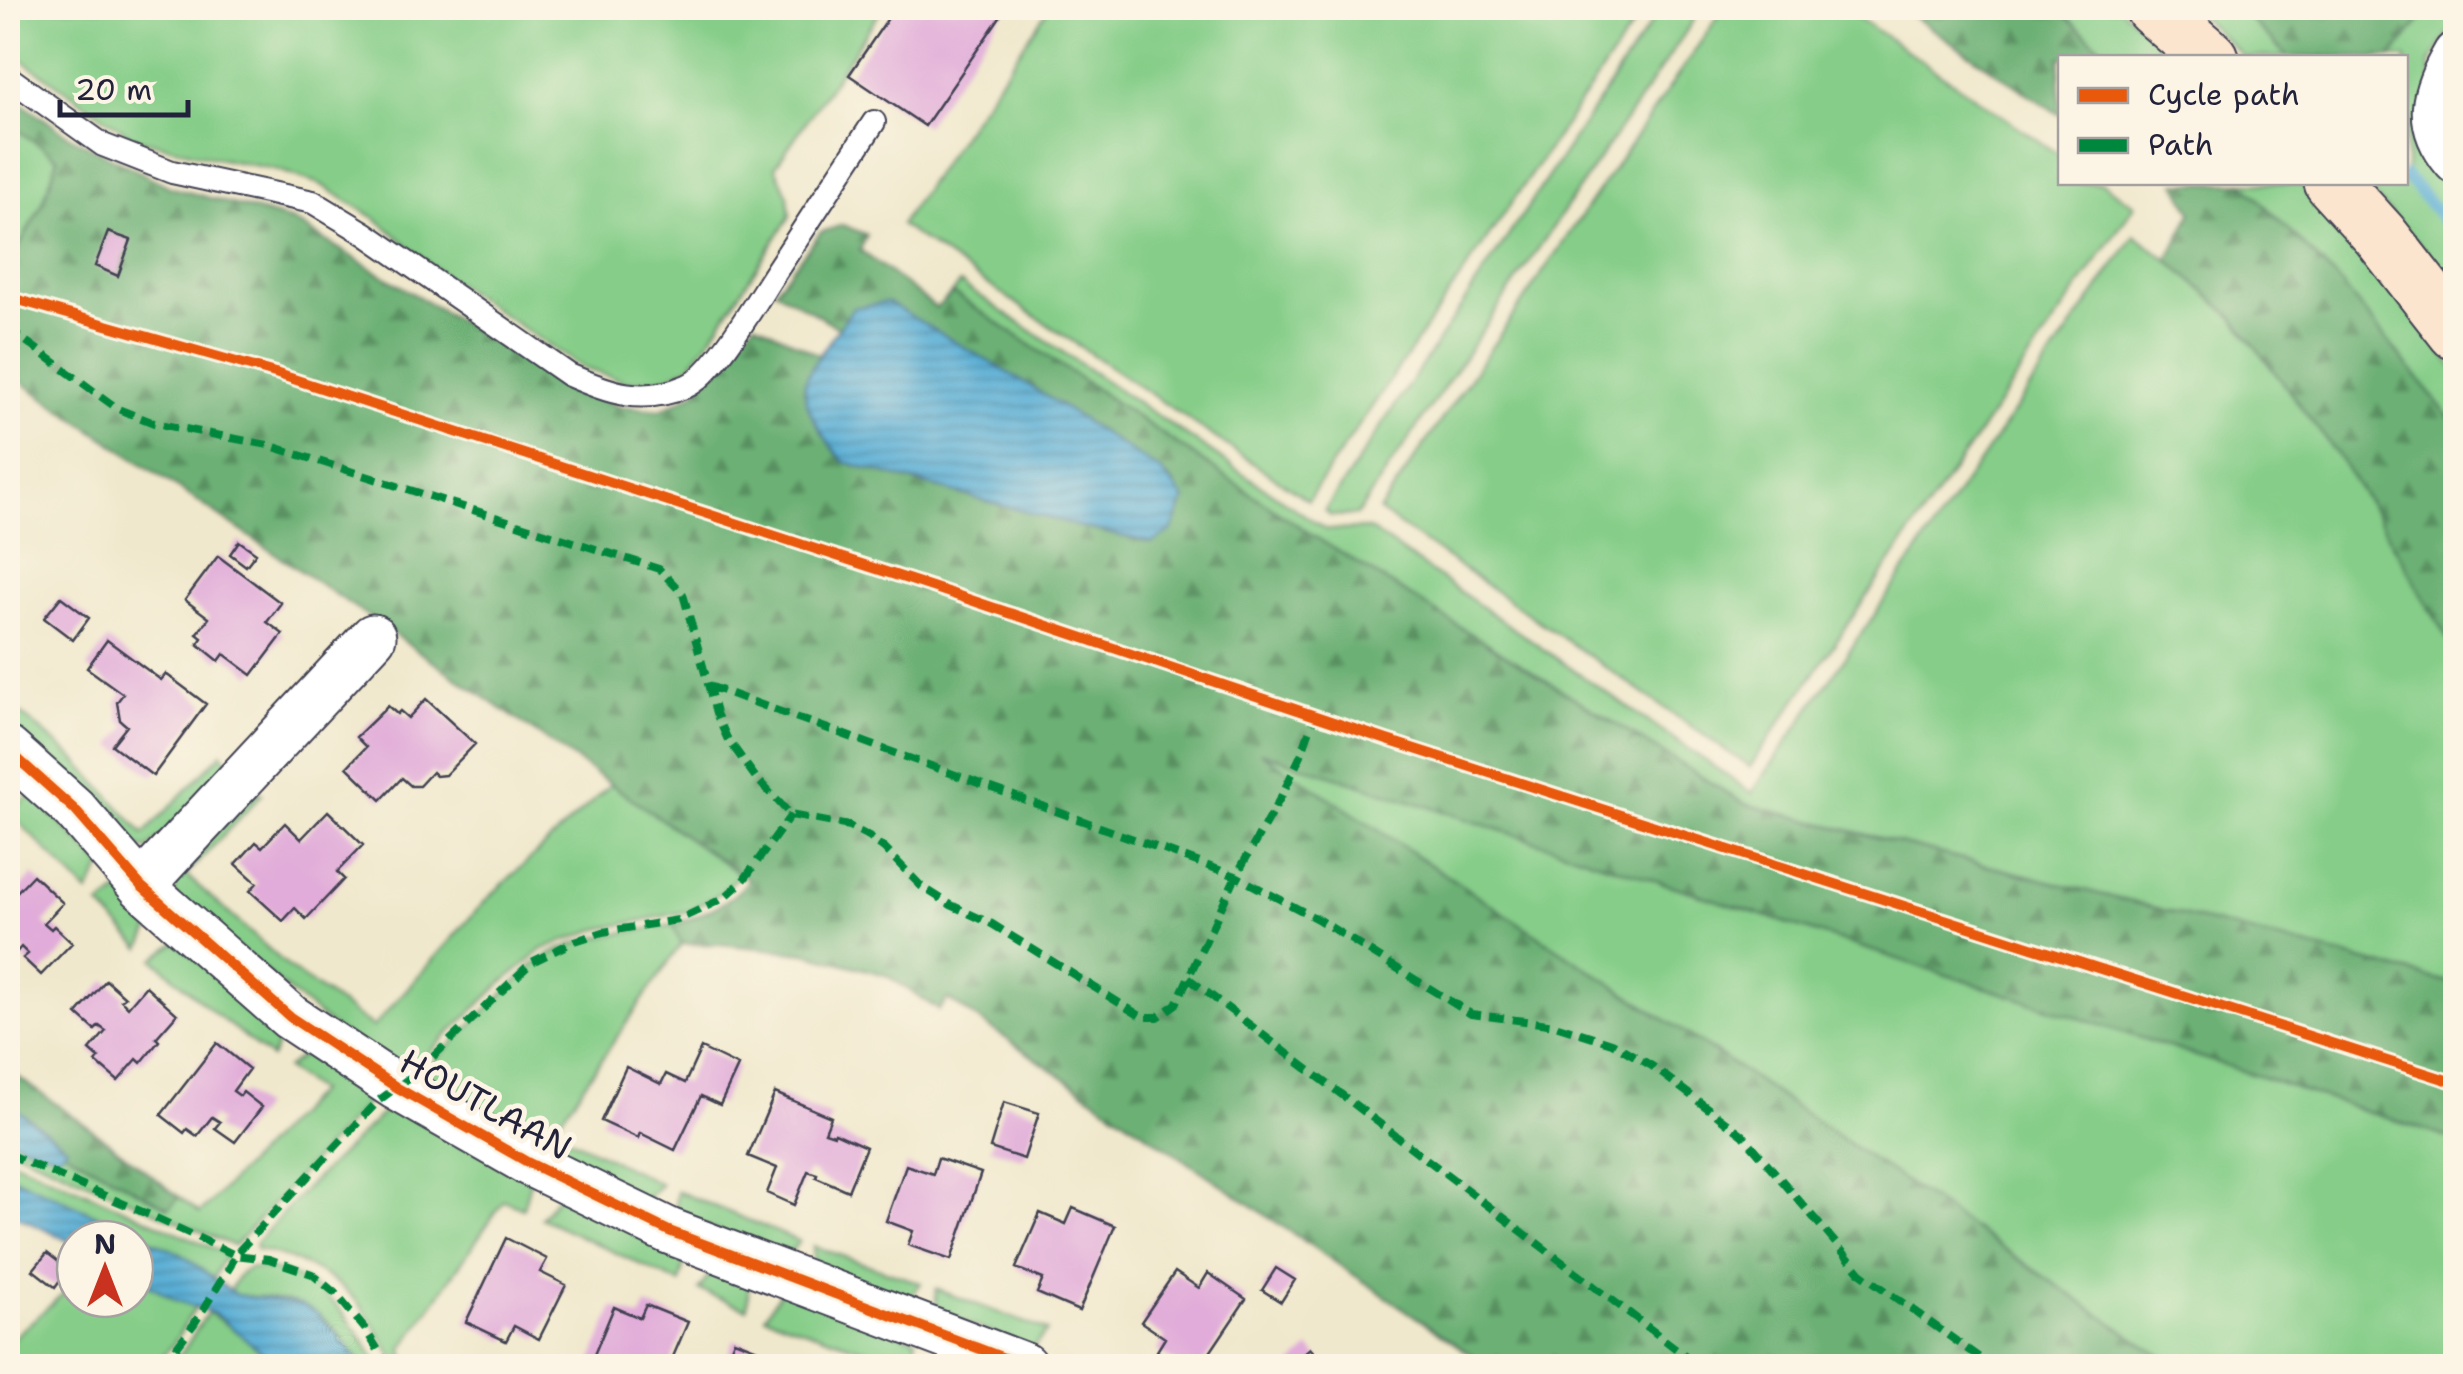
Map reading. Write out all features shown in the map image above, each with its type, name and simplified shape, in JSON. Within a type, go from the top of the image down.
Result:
[{"type":"main road","points":[[2153,8],[2208,55]]},
{"type":"main road","points":[[2335,185],[2380,235],[2456,332]]},
{"type":"street","points":[[2456,54],[2438,87],[2434,111],[2436,130],[2456,161]]},
{"type":"street","points":[[140,886],[373,637]]},
{"type":"street","name":"HOUTLAAN","points":[[8,750],[74,809],[140,886],[290,1016],[396,1087],[529,1163],[669,1231],[1025,1366]]},
{"type":"lane","points":[[8,77],[120,152],[172,172],[314,202],[569,374],[605,390],[637,397],[665,394],[692,384],[725,349],[874,122]]},
{"type":"green space","points":[[8,8],[883,8],[775,167],[788,196],[790,216],[712,336],[690,365],[665,378],[628,382],[585,369],[439,272],[378,220],[320,184],[274,169],[134,138],[8,50]]},
{"type":"green space","points":[[1049,8],[1645,8],[1308,500],[900,225]]},
{"type":"green space","points":[[1661,8],[1702,8],[1357,515],[1331,516],[1325,510]]},
{"type":"green space","points":[[1724,8],[1844,8],[2058,154],[2058,185],[2105,185],[2135,205],[1750,767],[1379,511]]},
{"type":"green space","points":[[1901,8],[2056,8],[2110,55],[2058,55],[2058,114]]},
{"type":"green space","points":[[2056,8],[2119,8],[2180,55],[2110,55]]},
{"type":"green space","points":[[2191,8],[2239,8],[2286,55],[2242,55]]},
{"type":"green space","points":[[2239,8],[2430,8],[2393,55],[2286,55]]},
{"type":"green space","points":[[2430,8],[2455,8],[2455,23],[2430,63],[2436,164],[2455,186],[2455,282],[2364,185],[2408,185],[2408,55],[2393,55]]},
{"type":"green space","points":[[8,94],[71,137],[170,187],[293,221],[566,386],[618,406],[661,410],[695,392],[755,322],[819,355],[805,384],[844,462],[1152,543],[1174,484],[1161,471],[1027,384],[841,329],[775,290],[821,232],[843,225],[867,235],[860,250],[936,308],[953,293],[1312,535],[1745,804],[2455,984],[2455,1140],[1260,752],[1725,1059],[2175,1366],[1488,1366],[948,999],[939,1010],[886,975],[805,953],[681,944],[673,925],[724,902],[749,880],[8,373],[8,258],[12,259],[43,203],[58,158],[8,123]]},
{"type":"green space","points":[[8,123],[59,158],[43,203],[12,259],[8,258]]},
{"type":"green space","points":[[2177,185],[2245,185],[2343,286],[2455,424],[2455,652],[2339,457],[2234,318],[2168,260],[2192,212]]},
{"type":"green space","points":[[2245,185],[2302,185],[2410,309],[2455,369],[2455,424],[2343,286]]},
{"type":"green space","points":[[2135,235],[2234,318],[2339,457],[2455,652],[2455,984],[1745,804],[1312,535],[953,293],[960,283],[1327,530],[1369,529],[1752,793]]},
{"type":"green space","points":[[8,703],[74,758],[144,834],[222,753],[234,770],[148,849],[133,847],[8,732]]},
{"type":"green space","points":[[1255,750],[2455,1140],[2455,1366],[2175,1366],[1725,1059]]},
{"type":"green space","points":[[611,784],[740,874],[720,893],[689,911],[595,930],[543,949],[407,1074],[334,1028],[177,899],[172,879],[248,788],[262,794],[186,875],[292,970],[373,1027],[487,899]]},
{"type":"green space","points":[[32,794],[103,866],[88,893],[9,812]]},
{"type":"green space","points":[[123,889],[154,922],[141,948],[100,906]]},
{"type":"green space","points":[[673,925],[681,944],[553,1130],[661,1184],[645,1200],[416,1078],[545,957],[580,942]]},
{"type":"green space","points":[[176,942],[284,1031],[271,1058],[154,959]]},
{"type":"green space","points":[[309,1049],[377,1092],[234,1246],[8,1147],[8,1138],[31,1148],[59,1154],[63,1150],[168,1208],[179,1197],[200,1213],[318,1091],[286,1069]]},
{"type":"green space","points":[[8,1070],[179,1197],[169,1208],[63,1150],[66,1146],[8,1103]]},
{"type":"green space","points":[[392,1104],[531,1179],[523,1208],[504,1200],[403,1348],[406,1366],[399,1366],[367,1315],[344,1289],[309,1267],[256,1249],[255,1244]]},
{"type":"green space","points":[[8,1158],[147,1219],[104,1219],[8,1175]]},
{"type":"green space","points":[[677,1191],[799,1241],[786,1259],[674,1213]]},
{"type":"green space","points":[[559,1194],[686,1252],[680,1283],[541,1218]]},
{"type":"green space","points":[[155,1222],[220,1251],[225,1261],[214,1278],[181,1254],[155,1242]]},
{"type":"green space","points":[[813,1246],[921,1283],[906,1302],[814,1269]]},
{"type":"green space","points":[[716,1265],[750,1279],[747,1309],[699,1290]]},
{"type":"green space","points":[[249,1268],[273,1270],[312,1285],[342,1312],[379,1366],[363,1366],[336,1331],[310,1309],[229,1291]]},
{"type":"green space","points":[[155,1288],[196,1306],[174,1343],[154,1366],[8,1366],[8,1345],[55,1301],[55,1319],[155,1319]]},
{"type":"green space","points":[[936,1289],[1047,1331],[1033,1348],[936,1312]]},
{"type":"green space","points":[[781,1290],[916,1339],[913,1366],[765,1316]]},
{"type":"green space","points":[[208,1312],[246,1338],[279,1366],[169,1366]]},
{"type":"water","points":[[887,302],[1027,384],[1161,471],[1185,499],[1171,532],[1152,543],[844,462],[812,415],[805,383],[853,308]]},
{"type":"water","points":[[8,1103],[67,1147],[59,1155],[8,1138]]},
{"type":"water","points":[[9,1175],[105,1219],[55,1219],[55,1234],[8,1212]]},
{"type":"water","points":[[155,1242],[181,1254],[236,1295],[301,1305],[316,1313],[363,1366],[279,1366],[215,1314],[155,1288]]},
{"type":"building","points":[[895,8],[1006,8],[925,126],[849,75]]},
{"type":"building","points":[[108,232],[131,240],[118,276],[95,266]]},
{"type":"building","points":[[239,541],[256,553],[246,566],[230,554]]},
{"type":"building","points":[[218,556],[281,603],[267,622],[283,634],[252,675],[224,654],[219,661],[198,644],[202,638],[197,634],[209,618],[185,600]]},
{"type":"building","points":[[61,597],[89,618],[73,640],[44,618]]},
{"type":"building","points":[[107,640],[161,680],[166,674],[206,704],[153,776],[112,745],[127,726],[120,720],[117,702],[123,694],[87,668]]},
{"type":"building","points":[[426,699],[475,744],[445,775],[432,772],[419,786],[411,786],[402,778],[381,800],[347,767],[366,747],[356,737],[388,706],[408,718]]},
{"type":"building","points":[[328,811],[363,845],[337,872],[344,879],[306,919],[295,908],[283,921],[250,891],[257,883],[236,864],[256,842],[262,847],[285,823],[301,839]]},
{"type":"building","points":[[33,875],[63,903],[44,923],[51,929],[54,926],[72,943],[41,975],[23,958],[28,954],[21,947],[8,962],[8,895],[11,898]]},
{"type":"building","points":[[106,980],[125,997],[121,1000],[128,1007],[146,986],[177,1014],[141,1063],[137,1059],[118,1081],[96,1062],[99,1058],[90,1050],[106,1031],[99,1026],[95,1030],[77,1014]]},
{"type":"building","points":[[217,1043],[249,1069],[233,1091],[240,1096],[243,1092],[262,1107],[235,1142],[215,1128],[220,1122],[212,1117],[197,1136],[187,1129],[184,1133],[161,1115]]},
{"type":"building","points":[[701,1048],[738,1066],[720,1105],[701,1096],[675,1150],[640,1133],[638,1138],[601,1121],[626,1067],[661,1084],[666,1074],[685,1083]]},
{"type":"building","points":[[775,1093],[831,1117],[825,1132],[866,1147],[848,1191],[808,1171],[794,1205],[767,1193],[777,1168],[748,1156]]},
{"type":"building","points":[[1004,1102],[1039,1113],[1024,1159],[990,1148]]},
{"type":"building","points":[[938,1158],[981,1173],[951,1260],[908,1245],[913,1231],[886,1221],[906,1165],[933,1174]]},
{"type":"building","points":[[1073,1208],[1115,1226],[1079,1311],[1037,1293],[1043,1279],[1016,1268],[1040,1213],[1066,1224]]},
{"type":"building","points":[[506,1238],[547,1259],[540,1272],[566,1285],[539,1339],[514,1326],[506,1341],[466,1322]]},
{"type":"building","points":[[47,1253],[55,1259],[55,1287],[33,1270]]},
{"type":"building","points":[[1276,1268],[1295,1280],[1281,1302],[1262,1290]]},
{"type":"building","points":[[1175,1272],[1199,1288],[1208,1273],[1246,1299],[1201,1366],[1181,1366],[1157,1351],[1165,1338],[1141,1322]]},
{"type":"building","points":[[646,1305],[688,1322],[669,1366],[601,1366],[591,1362],[614,1307],[640,1318]]},
{"type":"building","points":[[734,1340],[776,1356],[772,1366],[724,1366]]},
{"type":"building","points":[[1310,1348],[1326,1366],[1289,1366]]},
{"type":"waterway","points":[[2408,178],[2456,234]]},
{"type":"marked path","points":[[8,328],[118,409],[154,423],[268,445],[659,569],[683,594],[716,713],[727,738],[756,778],[791,815],[849,826],[866,835],[921,886],[992,924],[1142,1017],[1158,1017],[1176,1004],[1236,876],[1282,795],[1315,715]]},
{"type":"marked path","points":[[709,686],[1236,876],[1319,920],[1471,1014],[1555,1025],[1612,1043],[1652,1066],[1743,1135],[1861,1273],[1991,1366]]},
{"type":"marked path","points":[[162,1366],[194,1324],[235,1255],[378,1101],[416,1073],[532,962],[575,941],[603,932],[678,920],[724,898],[743,881],[791,815]]},
{"type":"marked path","points":[[1188,978],[1699,1366]]},
{"type":"marked path","points":[[8,1154],[235,1255],[269,1259],[312,1274],[335,1293],[365,1329],[388,1366]]},
{"type":"cycle path","points":[[8,297],[275,373],[1387,740],[2456,1083]]},
{"type":"cycle path","points":[[8,750],[74,809],[141,886],[290,1017],[396,1087],[529,1163],[669,1231],[1025,1366]]}]
